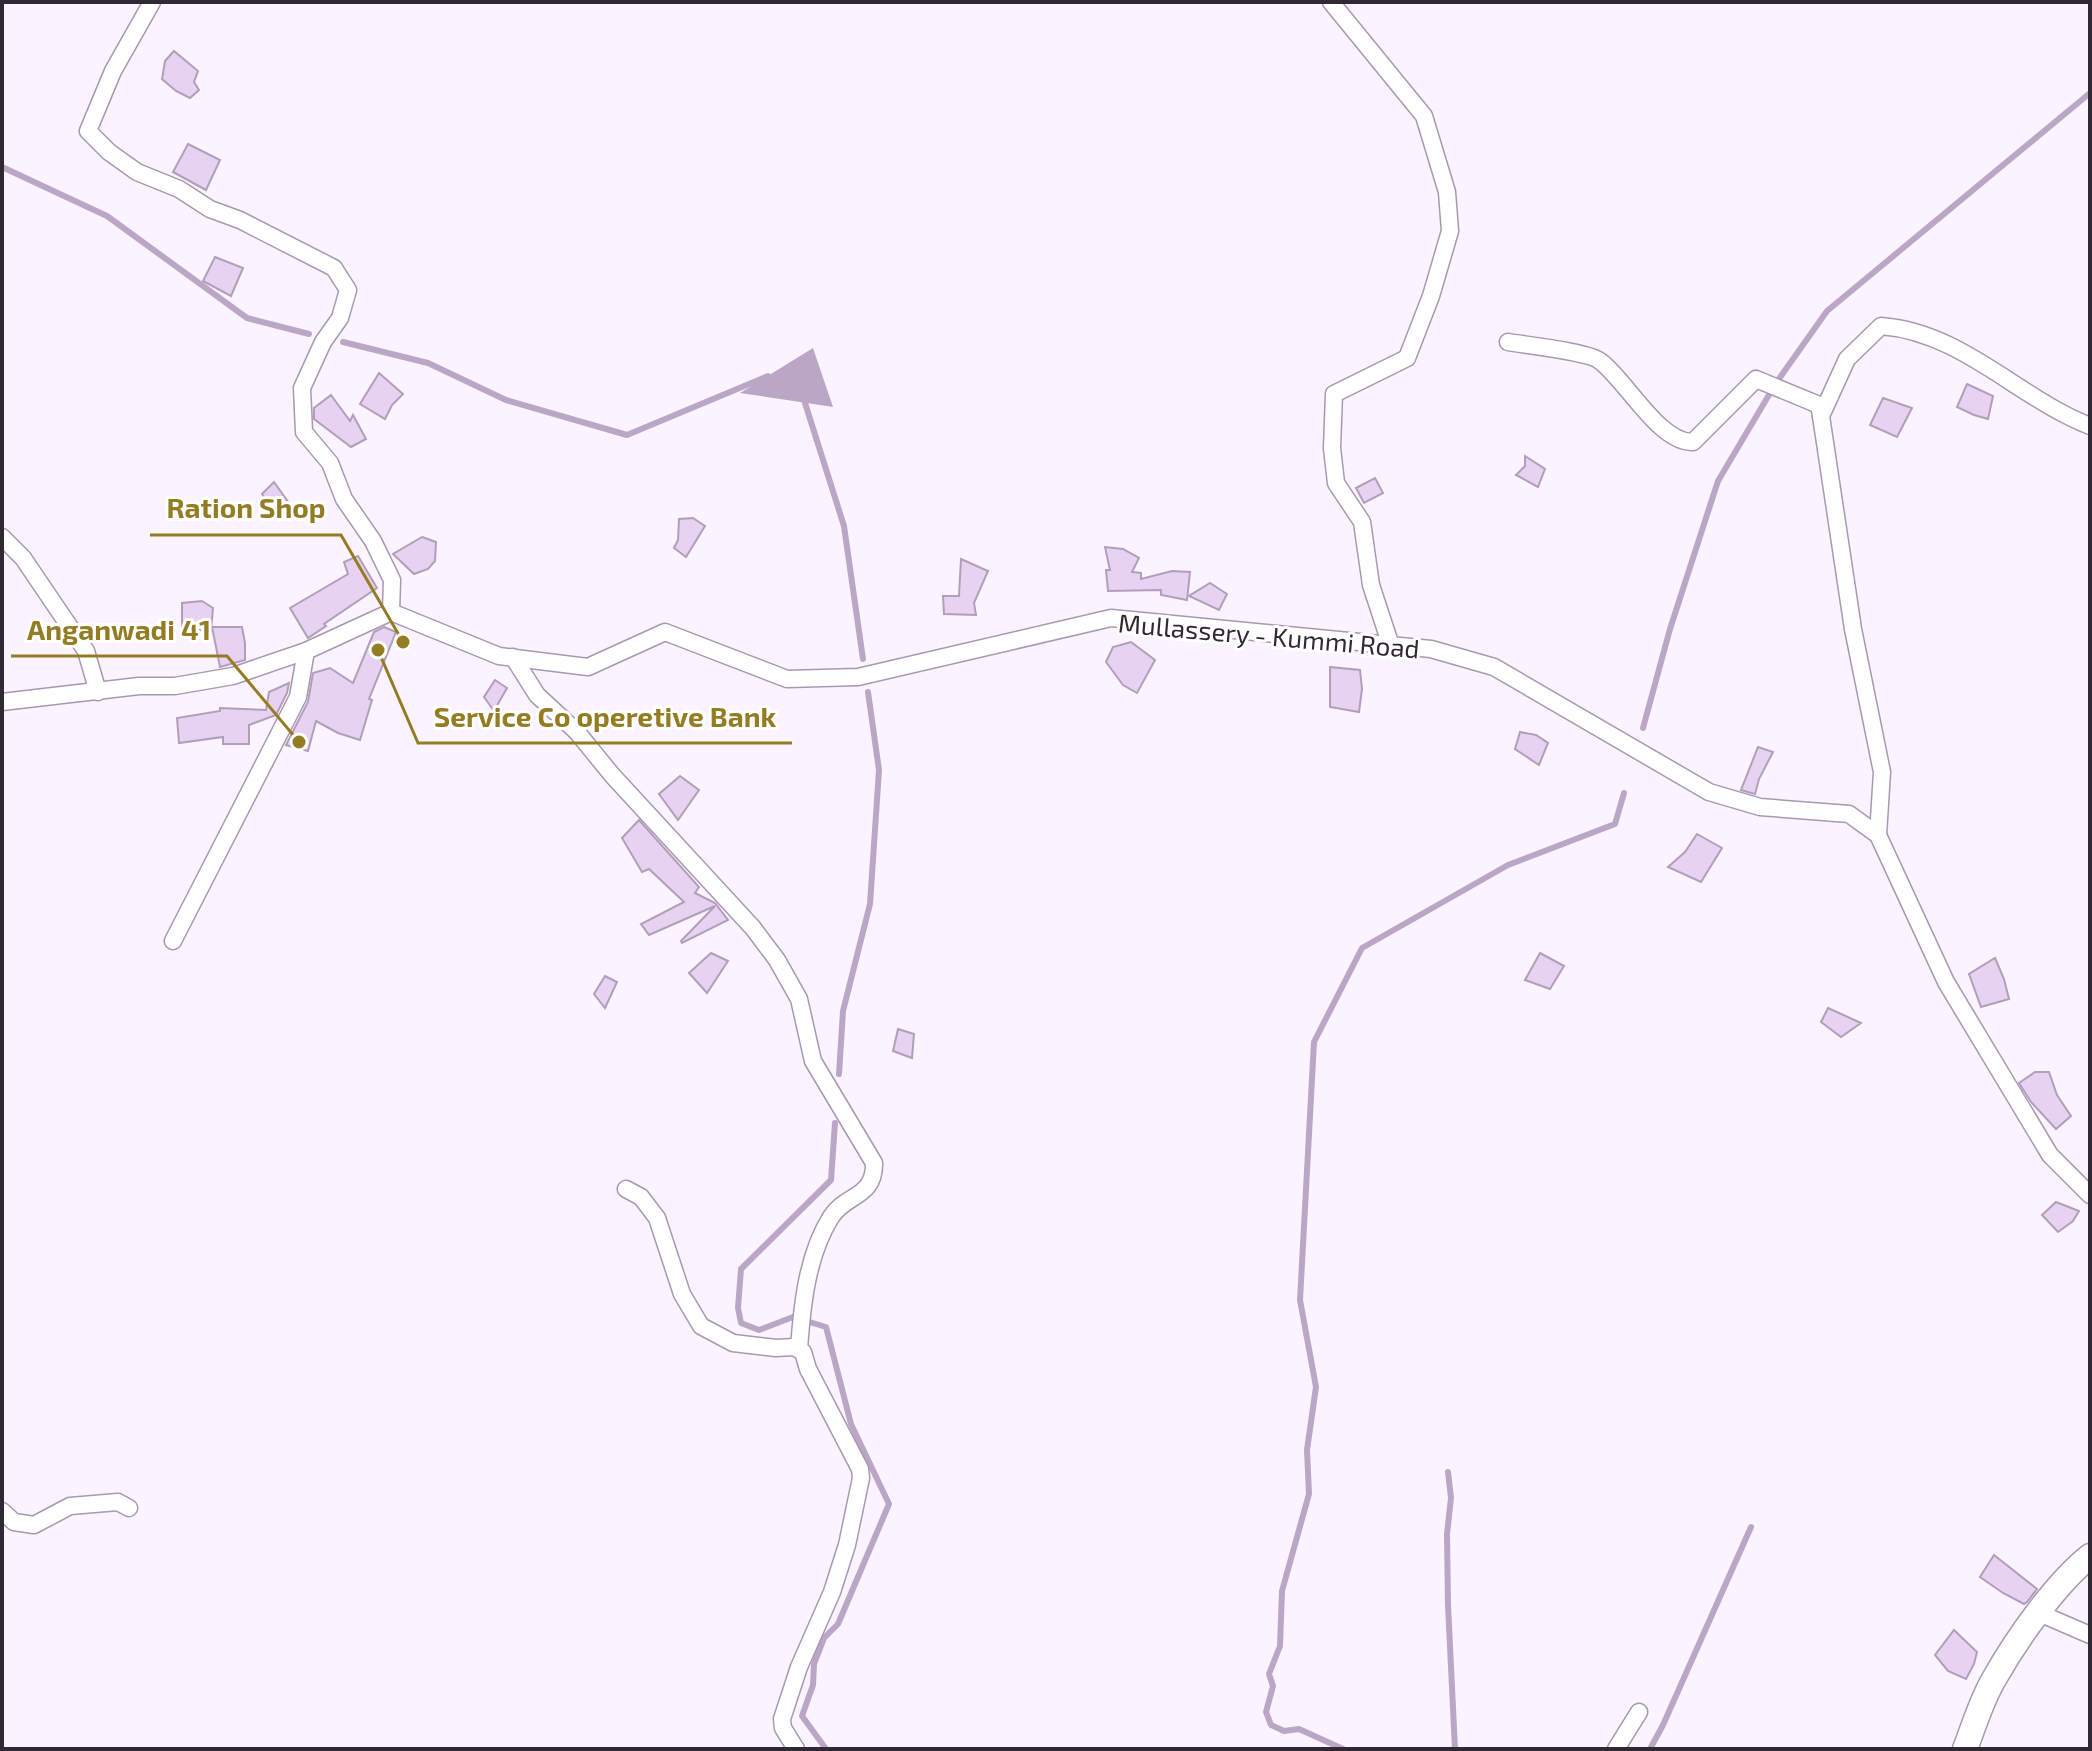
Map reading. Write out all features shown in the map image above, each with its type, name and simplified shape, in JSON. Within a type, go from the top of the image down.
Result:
[{"type":"main road","points":[[1965,1749],[1993,1680],[2039,1613],[2073,1570],[2090,1556]]},
{"type":"street","points":[[2,702],[139,686],[175,686],[218,679],[306,651],[391,612],[392,580],[373,541],[344,499],[330,463],[304,432],[302,388],[323,342],[340,318],[348,290],[334,268],[303,250],[210,209],[179,189],[137,172],[109,152],[88,131],[113,71],[152,2]]},
{"type":"street","points":[[1331,2],[1424,116],[1447,192],[1450,231],[1431,296],[1407,358],[1334,394],[1332,448],[1336,483],[1362,522],[1371,585],[1391,646]]},
{"type":"street","points":[[1821,416],[1847,359],[1881,326],[1906,328],[1936,339],[1979,360],[2090,426]]},
{"type":"street","points":[[1508,342],[1598,359],[1667,432],[1684,442],[1693,442],[1756,379],[1819,405],[1853,629],[1882,772],[1878,835],[1946,982],[2050,1155],[2090,1195]]},
{"type":"street","points":[[2,537],[23,558],[86,651],[98,692]]},
{"type":"street","name":"Mullassery - Kummi Road","points":[[391,612],[499,656],[588,667],[665,632],[787,679],[858,677],[1111,618],[1431,649],[1494,667],[1709,792],[1760,807],[1849,814],[1878,835]]},
{"type":"street","points":[[173,941],[298,697],[306,651]]},
{"type":"street","points":[[513,657],[537,695],[577,732],[628,794],[753,928],[777,960],[799,999],[813,1061],[874,1163],[874,1176],[869,1185],[832,1215],[817,1245],[805,1290],[802,1355],[838,1422],[860,1469],[861,1478],[847,1545],[832,1592],[799,1667],[782,1719],[783,1728],[796,1749]]},
{"type":"street","points":[[626,1189],[641,1197],[657,1218],[682,1294],[701,1326],[733,1343],[802,1355]]},
{"type":"street","points":[[2,1511],[14,1522],[34,1525],[70,1506],[118,1502],[129,1508]]},
{"type":"street","points":[[2039,1613],[2090,1635]]},
{"type":"street","points":[[1616,1749],[1639,1712]]},
{"type":"shaded area","points":[[813,348],[833,407],[740,393]]},
{"type":"building","points":[[174,51],[198,71],[194,82],[199,90],[190,98],[162,79],[165,61]]},
{"type":"building","points":[[188,144],[220,160],[206,190],[173,172]]},
{"type":"building","points":[[215,257],[243,268],[231,296],[203,281]]},
{"type":"building","points":[[379,373],[403,394],[392,405],[385,419],[360,404]]},
{"type":"building","points":[[1967,384],[1993,396],[1988,419],[1957,407]]},
{"type":"building","points":[[331,395],[350,421],[353,415],[366,439],[351,447],[314,419],[314,408]]},
{"type":"building","points":[[1883,398],[1912,408],[1897,437],[1870,425]]},
{"type":"building","points":[[1525,456],[1545,469],[1538,487],[1516,475],[1525,466]]},
{"type":"building","points":[[1375,478],[1383,493],[1364,503],[1356,488]]},
{"type":"building","points":[[274,482],[291,506],[278,519],[262,494]]},
{"type":"building","points":[[693,518],[705,526],[686,557],[674,548],[678,540],[679,519]]},
{"type":"building","points":[[422,537],[436,542],[435,561],[428,569],[414,574],[393,554]]},
{"type":"building","points":[[1105,547],[1123,549],[1139,558],[1132,572],[1141,573],[1141,579],[1172,571],[1190,572],[1187,600],[1161,595],[1161,590],[1108,591],[1106,570],[1110,570]]},
{"type":"building","points":[[358,556],[377,588],[308,638],[290,608],[348,574],[344,562]]},
{"type":"building","points":[[961,559],[988,571],[974,603],[976,615],[944,614],[943,596],[959,596]]},
{"type":"building","points":[[1210,583],[1227,594],[1219,610],[1189,596]]},
{"type":"building","points":[[202,601],[213,608],[211,631],[182,629],[182,603]]},
{"type":"building","points":[[212,627],[242,627],[245,660],[220,667]]},
{"type":"building","points":[[384,627],[396,632],[369,699],[372,700],[360,740],[316,721],[308,751],[286,745],[308,702],[313,673],[330,668],[353,683],[374,632]]},
{"type":"building","points":[[1131,642],[1155,660],[1137,693],[1123,685],[1106,662],[1113,647]]},
{"type":"building","points":[[1330,667],[1360,670],[1362,689],[1359,712],[1330,707]]},
{"type":"building","points":[[495,680],[507,688],[494,711],[484,697]]},
{"type":"building","points":[[289,683],[276,715],[249,725],[249,744],[223,744],[223,737],[179,743],[177,718],[220,711],[220,708],[266,710],[269,692]]},
{"type":"building","points":[[1520,732],[1536,735],[1548,743],[1539,765],[1515,749]]},
{"type":"building","points":[[1758,747],[1773,752],[1755,794],[1741,790]]},
{"type":"building","points":[[680,776],[699,790],[678,820],[659,794]]},
{"type":"building","points":[[639,820],[699,887],[695,893],[715,903],[728,920],[682,943],[715,906],[649,935],[641,924],[684,902],[649,869],[642,872],[622,838]]},
{"type":"building","points":[[1697,834],[1722,848],[1701,882],[1668,867],[1685,852]]},
{"type":"building","points":[[711,953],[728,961],[707,993],[689,973]]},
{"type":"building","points":[[1540,953],[1564,966],[1550,989],[1525,980]]},
{"type":"building","points":[[1995,958],[2009,999],[1981,1007],[1969,974]]},
{"type":"building","points":[[605,976],[617,982],[605,1008],[594,994]]},
{"type":"building","points":[[1828,1008],[1861,1023],[1841,1037],[1821,1022]]},
{"type":"building","points":[[898,1029],[914,1034],[912,1058],[893,1051]]},
{"type":"building","points":[[2035,1072],[2049,1072],[2057,1095],[2071,1116],[2056,1129],[2031,1102],[2019,1083]]},
{"type":"building","points":[[2056,1202],[2079,1211],[2073,1221],[2058,1232],[2042,1215]]},
{"type":"building","points":[[1994,1555],[2037,1589],[2024,1604],[1980,1577]]},
{"type":"building","points":[[1954,1630],[1977,1652],[1966,1679],[1948,1671],[1935,1655]]},
{"type":"waterway","points":[[1643,728],[1670,629],[1718,481],[1776,383],[1827,311],[2090,93]]},
{"type":"waterway","points":[[2,167],[107,216],[247,318],[309,334]]},
{"type":"waterway","points":[[343,342],[428,363],[506,400],[627,435],[768,376]]},
{"type":"waterway","points":[[805,403],[844,526],[863,659]]},
{"type":"waterway","points":[[839,1074],[843,1011],[870,904],[879,770],[868,692]]},
{"type":"waterway","points":[[1343,1749],[1299,1729],[1284,1731],[1271,1725],[1266,1712],[1273,1686],[1269,1674],[1280,1646],[1282,1591],[1309,1494],[1307,1450],[1316,1387],[1300,1300],[1314,1042],[1362,948],[1508,865],[1615,824],[1624,793]]},
{"type":"waterway","points":[[826,1749],[802,1716],[813,1685],[814,1664],[824,1638],[838,1624],[889,1504],[851,1424],[826,1327],[793,1317],[759,1330],[741,1323],[738,1308],[741,1269],[831,1180],[835,1123]]},
{"type":"waterway","points":[[1448,1472],[1451,1498],[1447,1534],[1448,1605],[1455,1749]]},
{"type":"waterway","points":[[1650,1749],[1751,1527]]},
{"type":"place","name":"Ration Shop","points":[[403,642]]},
{"type":"place","name":"Service Co operetive Bank","points":[[378,650]]},
{"type":"place","name":"Anganwadi 41","points":[[299,742]]}]
